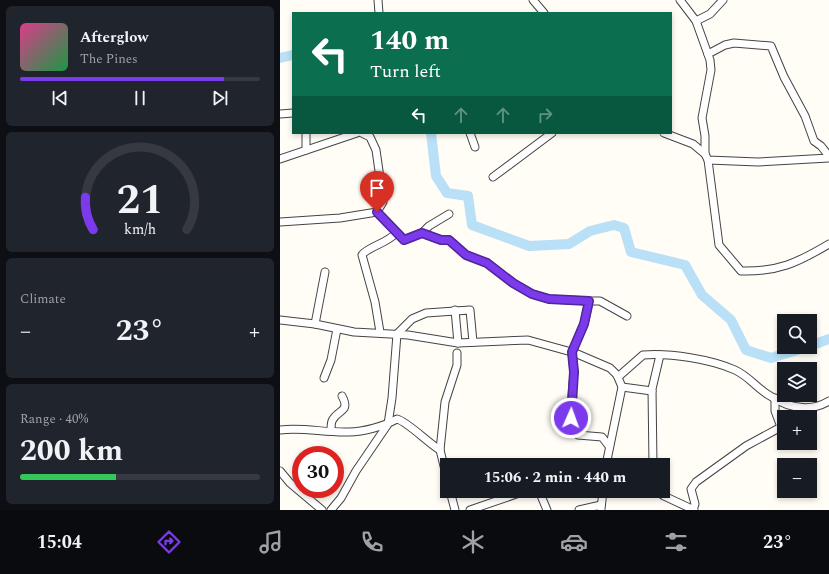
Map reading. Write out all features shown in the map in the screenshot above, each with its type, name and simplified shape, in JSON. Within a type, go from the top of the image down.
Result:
[{"type":"street","points":[[378,0],[379,12]]},
{"type":"street","points":[[533,0],[543,12]]},
{"type":"street","points":[[680,0],[696,20],[708,54],[711,70],[702,118],[706,157],[719,245],[741,271],[766,270],[789,266],[829,244]]},
{"type":"street","points":[[696,20],[710,14],[723,0]]},
{"type":"street","points":[[708,54],[725,45],[734,43],[771,46],[784,77],[805,116],[814,141],[829,157]]},
{"type":"street","points":[[280,114],[292,113]]},
{"type":"street","points":[[306,134],[306,150]]},
{"type":"street","points":[[280,159],[354,134]]},
{"type":"street","points":[[280,222],[346,217],[377,212],[383,202],[376,150],[370,137],[364,134]]},
{"type":"street","points":[[470,134],[475,147]]},
{"type":"street","points":[[492,177],[551,134]]},
{"type":"street","points":[[667,134],[692,144],[706,157],[758,162],[829,157]]},
{"type":"street","points":[[377,212],[396,234],[404,240],[422,233],[429,226],[449,214]]},
{"type":"street","points":[[422,233],[441,240],[449,240],[466,255],[487,263],[513,283],[532,294],[549,299],[600,301],[627,316]]},
{"type":"street","points":[[380,332],[375,302],[362,255],[366,251],[390,240],[396,234]]},
{"type":"street","points":[[315,324],[325,272]]},
{"type":"street","points":[[589,301],[584,324],[572,352],[574,372],[571,408],[572,430],[573,433],[578,435],[602,437],[609,446]]},
{"type":"street","points":[[455,310],[458,342]]},
{"type":"street","points":[[331,510],[341,498],[356,471],[388,424],[392,398],[397,334],[412,319],[426,313],[470,310],[473,342]]},
{"type":"street","points":[[280,320],[315,324],[354,332],[380,332],[458,342],[528,340],[572,352],[610,368],[618,377],[622,388],[607,458]]},
{"type":"street","points":[[324,378],[331,360],[337,329]]},
{"type":"street","points":[[442,458],[440,450],[445,402],[453,379],[457,353]]},
{"type":"street","points":[[618,377],[643,355],[660,355],[716,362],[749,377],[766,394],[793,408],[813,408],[829,402]]},
{"type":"street","points":[[653,458],[652,392],[660,355]]},
{"type":"street","points":[[622,388],[652,392]]},
{"type":"street","points":[[331,431],[332,420],[345,408],[346,404],[342,396]]},
{"type":"street","points":[[668,498],[693,510],[695,504],[692,489],[696,482],[746,446],[781,427],[775,411],[775,398]]},
{"type":"street","points":[[280,430],[297,427],[350,432],[388,424],[397,419],[403,421],[427,442],[440,450]]},
{"type":"street","points":[[280,470],[290,483],[322,510]]},
{"type":"street","points":[[452,498],[455,510]]},
{"type":"street","points":[[470,510],[505,498]]},
{"type":"street","points":[[542,498],[547,510]]},
{"type":"street","points":[[579,510],[601,508],[602,498]]},
{"type":"waterway","points":[[280,58],[292,55]]},
{"type":"waterway","points":[[431,134],[436,176],[447,193],[468,196],[472,225],[529,246],[569,244],[590,231],[614,225],[624,228],[631,252],[685,265],[702,295],[731,320],[746,350],[771,358],[784,354]]},
{"type":"waterway","points":[[817,343],[829,339]]},
{"type":"route","points":[[377,212],[396,234],[404,240],[408,240],[422,233],[441,240],[449,240],[466,255],[487,263],[513,283],[532,294],[549,299],[589,301],[584,324],[572,352],[574,372],[571,418]]}]
